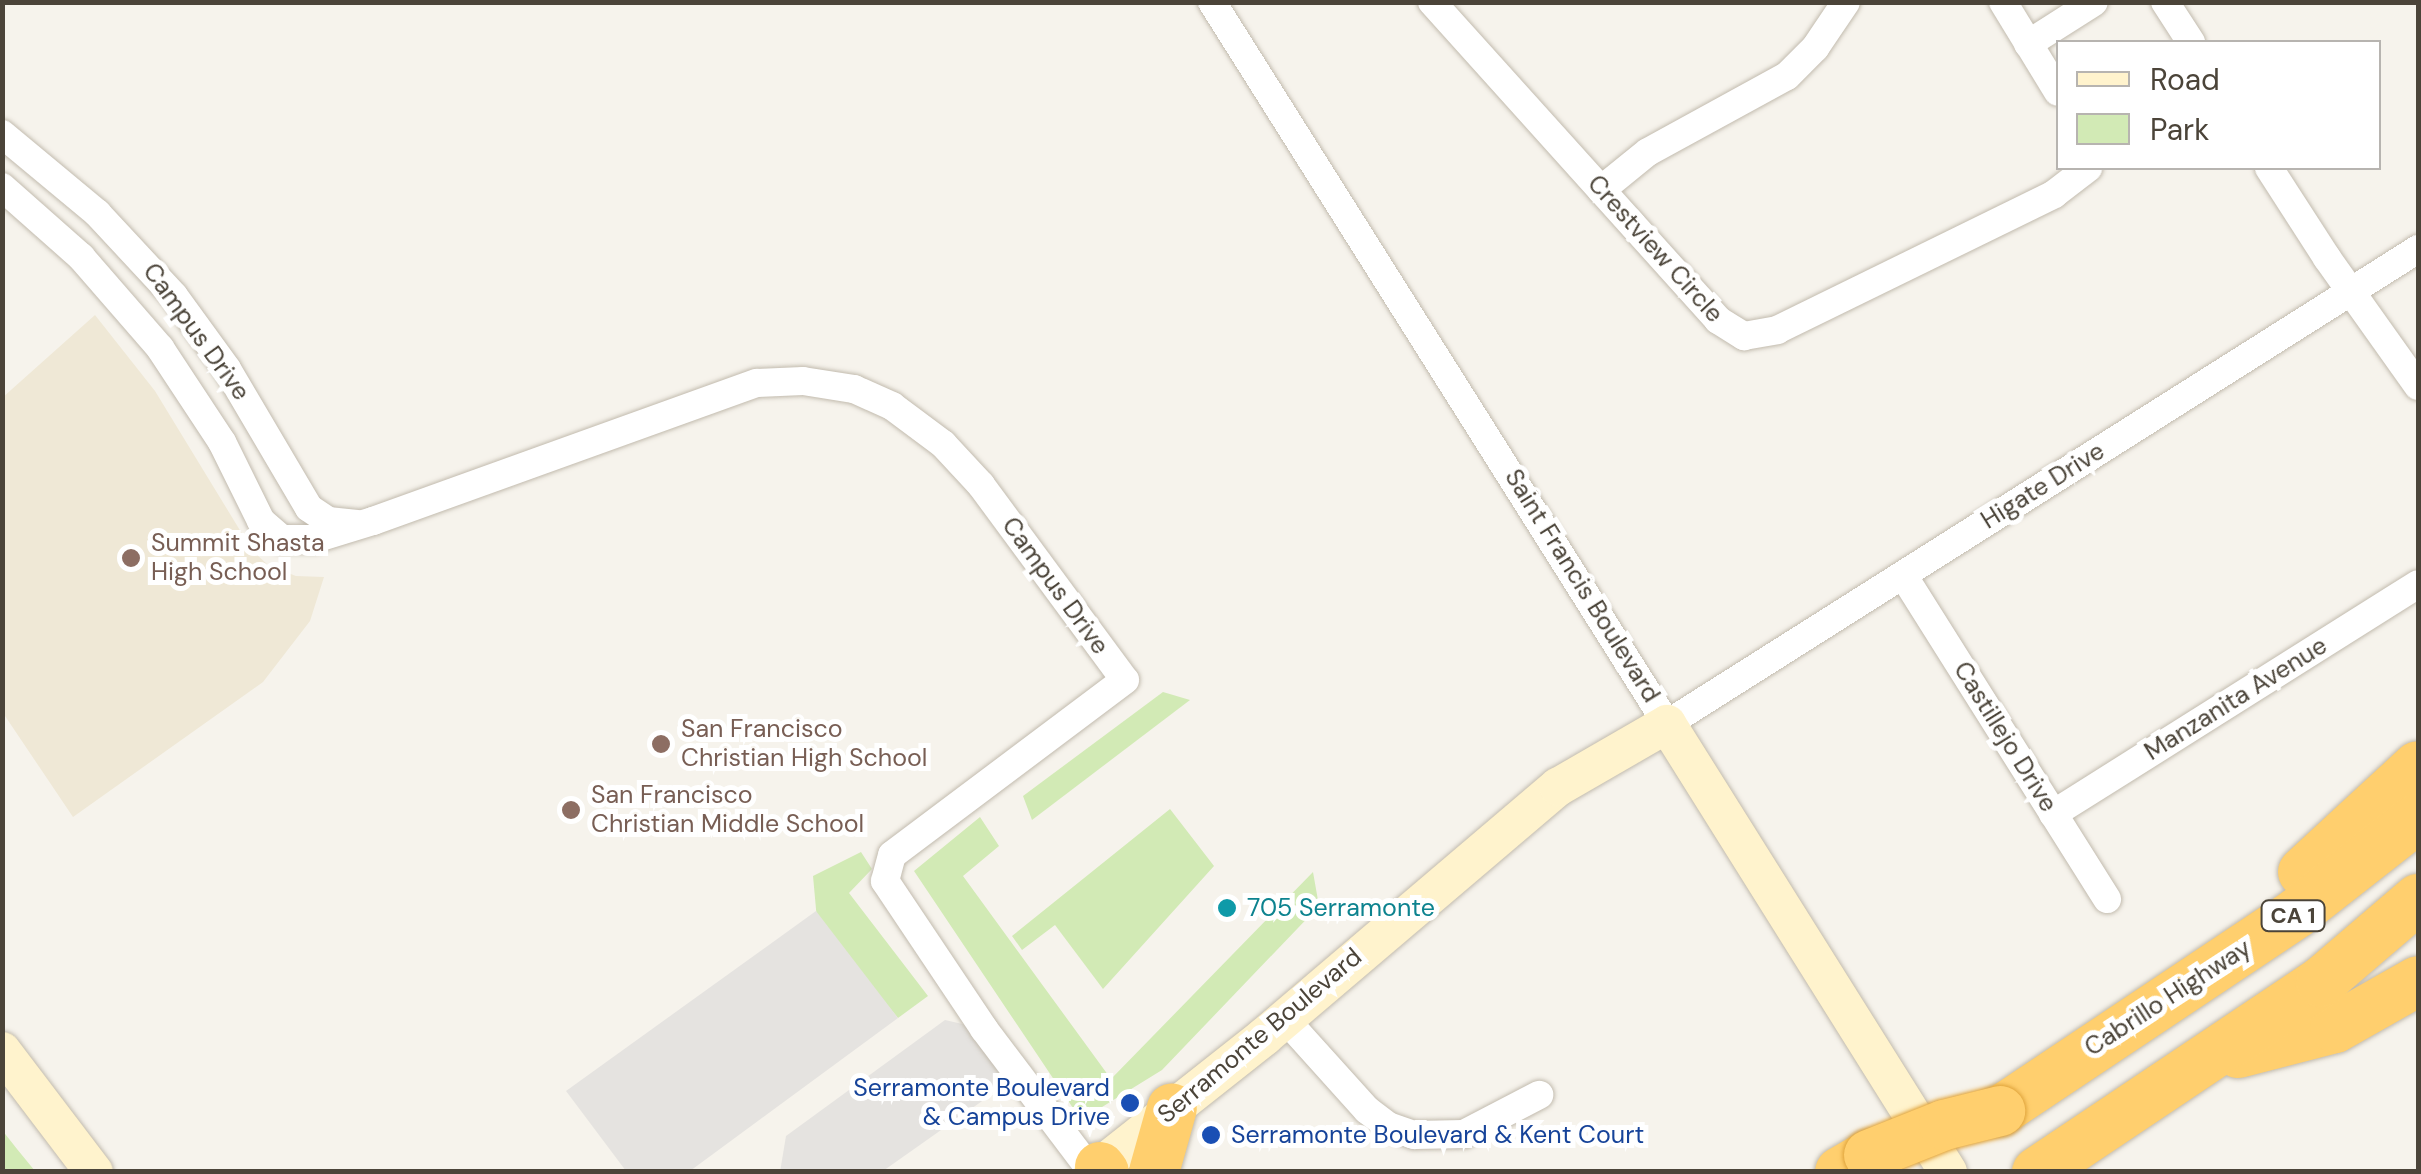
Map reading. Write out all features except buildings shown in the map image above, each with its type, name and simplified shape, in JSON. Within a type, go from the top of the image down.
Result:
[{"type":"highway","points":[[2158,1002],[2418,766]]},
{"type":"highway","name":"Cabrillo Highway","points":[[1874,1166],[1944,1126],[2000,1111],[2311,903],[2418,818]]},
{"type":"highway","name":"CA 1","points":[[2041,1169],[2321,982],[2418,899]]},
{"type":"highway","points":[[2204,1062],[2334,1028],[2418,981]]},
{"type":"highway","points":[[1154,1172],[1172,1108]]},
{"type":"street","name":"Crestview Circle","points":[[1432,2],[1723,325],[1752,336],[1777,330],[2054,194],[2085,170]]},
{"type":"street","points":[[1601,190],[1648,152],[1787,76],[1816,48],[1846,2]]},
{"type":"street","points":[[2003,2],[2056,89]]},
{"type":"street","points":[[2028,44],[2094,2]]},
{"type":"street","points":[[2165,2],[2190,40]]},
{"type":"street","name":"Saint Francis Boulevard","points":[[1219,5],[1948,1172]]},
{"type":"street","name":"Campus Drive","points":[[2,134],[80,198],[164,283],[226,369],[308,508],[340,524],[373,521]]},
{"type":"street","points":[[2270,170],[2418,386]]},
{"type":"street","name":"Campus Drive","points":[[2,187],[81,257],[160,348],[222,442],[266,529],[282,540],[303,541],[373,521],[757,382],[803,381],[854,389],[892,406],[943,444],[981,485],[1125,680],[892,855],[885,881],[984,1029],[1097,1170]]},
{"type":"street","name":"Higate Drive","points":[[1667,724],[2418,249]]},
{"type":"street","name":"Castillejo Drive","points":[[1903,575],[2107,899]]},
{"type":"street","name":"Manzanita Avenue","points":[[2054,814],[2418,584]]},
{"type":"street","name":"Serramonte Boulevard","points":[[1097,1170],[1286,1019],[1555,789],[1667,724]]},
{"type":"street","points":[[1286,1019],[1366,1110],[1388,1126],[1414,1136],[1464,1134],[1540,1094]]},
{"type":"street","points":[[2,1051],[94,1172]]},
{"type":"shaded area","name":"Summit Shasta High School","points":[[95,315],[155,391],[252,550],[269,566],[296,576],[324,577],[310,621],[263,682],[73,817],[3,713],[2,398]]},
{"type":"shaded area","points":[[816,911],[898,1018],[690,1171],[626,1171],[566,1091]]},
{"type":"shaded area","points":[[945,1020],[984,1029],[1019,1075],[883,1171],[780,1172],[786,1136]]},
{"type":"green space","points":[[1163,692],[1190,700],[1032,820],[1023,796]]},
{"type":"green space","points":[[1170,809],[1214,866],[1103,989],[1055,925],[1022,950],[1012,936]]},
{"type":"green space","points":[[980,817],[999,846],[963,876],[1111,1079],[1313,872],[1319,906],[1162,1070],[1081,1120],[914,871]]},
{"type":"green space","points":[[861,852],[872,869],[849,893],[928,996],[898,1018],[817,920],[813,876]]},
{"type":"green space","points":[[2,1130],[17,1149],[35,1171],[3,1171]]},
{"type":"place","name":"Summit Shasta High School","points":[[131,558]]},
{"type":"place","name":"San Francisco Christian High School","points":[[661,744]]},
{"type":"place","name":"San Francisco Christian Middle School","points":[[571,810]]},
{"type":"place","name":"705 Serramonte","points":[[1227,908]]},
{"type":"place","name":"Serramonte Boulevard & Campus Drive","points":[[1130,1103]]},
{"type":"place","name":"Serramonte Boulevard & Kent Court","points":[[1211,1135]]}]
